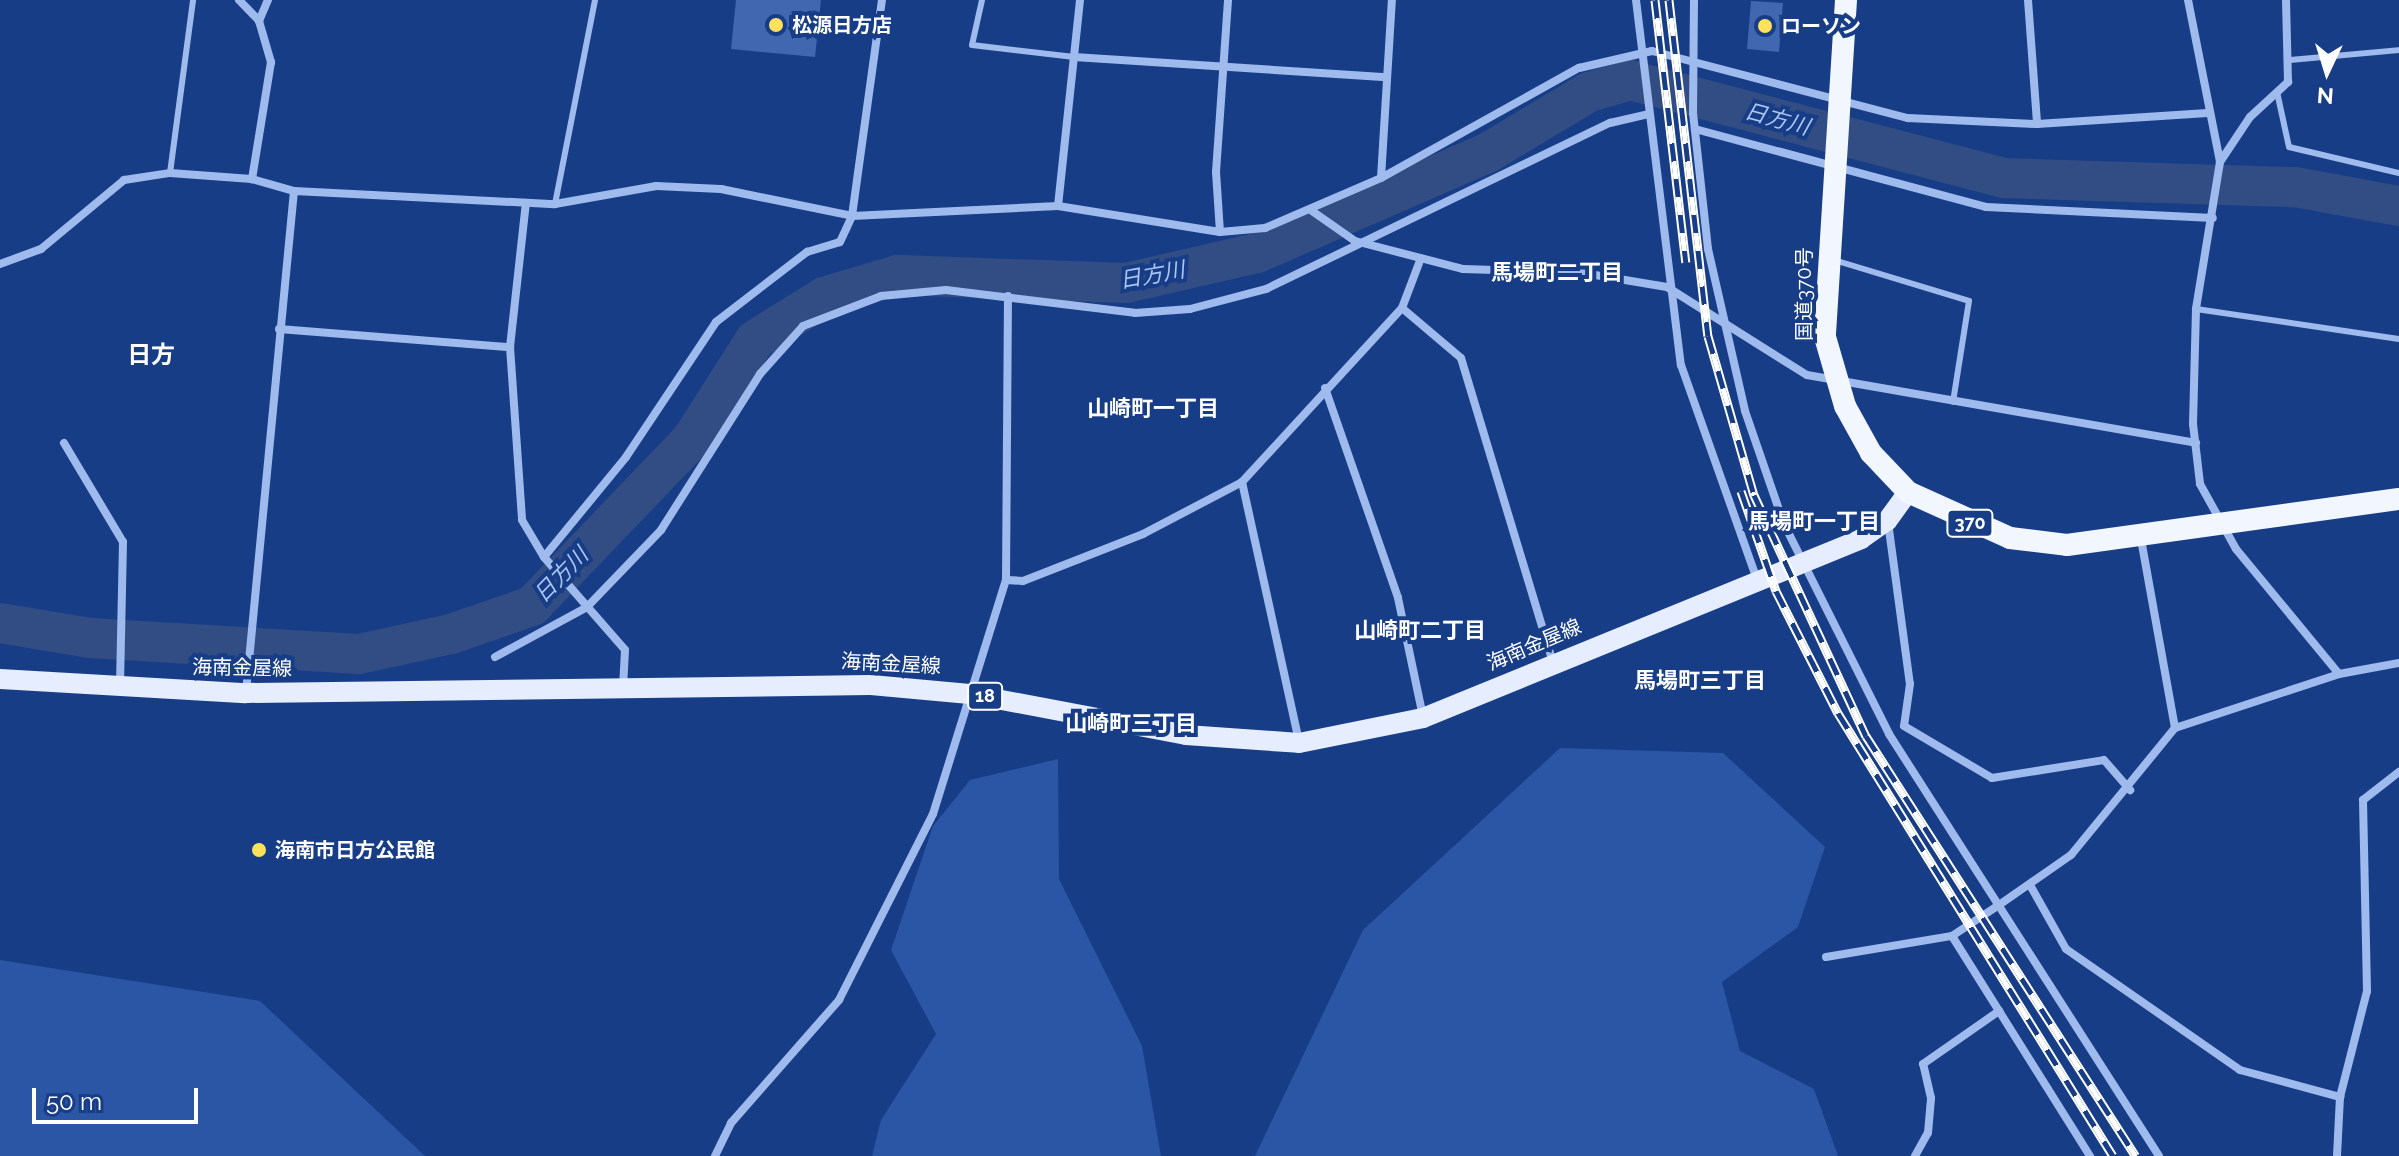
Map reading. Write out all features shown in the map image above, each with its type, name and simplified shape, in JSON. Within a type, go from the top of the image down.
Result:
[{"type":"highway","name":"国道370号","points":[[1846,0],[1827,258],[1825,337],[1835,382],[1871,453],[1908,492],[2010,538],[2067,545],[2141,539],[2221,524],[2399,499]]},
{"type":"main road","name":"海南金屋線","points":[[0,679],[119,689],[246,693],[623,685],[871,685],[970,694],[1186,735],[1299,743],[1423,718],[1800,562],[1887,521],[1908,492]]},
{"type":"street","points":[[239,0],[259,21],[271,62],[252,179]]},
{"type":"street","points":[[259,21],[268,0]]},
{"type":"street","points":[[547,559],[626,457],[716,322],[795,260],[840,242],[852,216],[882,0]]},
{"type":"street","points":[[1058,206],[1080,0]]},
{"type":"street","points":[[1220,232],[1216,172],[1228,0]]},
{"type":"street","points":[[1381,178],[1392,0]]},
{"type":"street","points":[[1636,0],[1645,111],[1667,287],[1693,403],[1757,580]]},
{"type":"street","points":[[1694,0],[1693,113],[1723,322],[1762,465],[1800,562],[1889,734],[2159,1156]]},
{"type":"street","points":[[2028,0],[2037,124]]},
{"type":"street","points":[[2188,0],[2220,162],[2196,309],[2196,443],[2205,502],[2339,674]]},
{"type":"street","points":[[2220,162],[2288,82],[2290,60],[2286,0]]},
{"type":"street","points":[[0,264],[41,249],[124,180],[170,173],[252,179],[294,191],[526,203],[555,204],[669,187],[721,189],[852,216],[1058,206],[1220,232],[1265,228],[1312,211],[1381,178],[1579,68],[1640,52],[1692,59],[1837,109],[1908,118],[2037,124],[2208,113]]},
{"type":"street","points":[[1074,57],[1386,77]]},
{"type":"street","points":[[495,657],[587,607],[661,530],[760,374],[803,326],[881,296],[946,290],[1135,313],[1190,309],[1266,289],[1368,245],[1610,123],[1645,111]]},
{"type":"street","points":[[1695,129],[1834,159],[1986,207],[2213,218]]},
{"type":"street","points":[[246,693],[249,631],[294,191]]},
{"type":"street","points":[[526,203],[510,347],[522,520],[547,559],[625,650],[623,685]]},
{"type":"street","points":[[1312,211],[1320,220],[1355,241],[1463,269],[1583,273],[1667,287],[1807,375],[2196,443]]},
{"type":"street","points":[[1006,580],[1023,581],[1143,534],[1242,482],[1325,388],[1402,308],[1421,258]]},
{"type":"street","points":[[715,1156],[731,1123],[839,1000],[884,922],[933,814],[1006,580],[1008,296]]},
{"type":"street","points":[[1402,308],[1461,358],[1553,663]]},
{"type":"street","points":[[279,329],[510,347]]},
{"type":"street","points":[[1325,388],[1398,598],[1423,718]]},
{"type":"street","points":[[64,443],[123,542],[119,689]]},
{"type":"street","points":[[1242,482],[1299,743]]},
{"type":"street","points":[[1887,521],[1910,684],[1904,726]]},
{"type":"street","points":[[2141,539],[2175,728]]},
{"type":"street","points":[[1826,957],[1952,936],[2030,885],[2071,855],[2130,790],[2175,728],[2339,674],[2399,663]]},
{"type":"street","points":[[1889,734],[1904,726]]},
{"type":"street","points":[[1904,726],[1992,778],[2104,760],[2130,790]]},
{"type":"street","points":[[2337,1156],[2340,1097],[2367,991],[2363,800],[2399,772]]},
{"type":"street","points":[[2030,885],[2066,949],[2240,1070],[2340,1097]]},
{"type":"street","points":[[1952,936],[2090,1156]]},
{"type":"street","points":[[1915,1156],[1928,1133],[1931,1098],[1923,1064],[1999,1011]]},
{"type":"lane","points":[[170,173],[193,0]]},
{"type":"lane","points":[[555,204],[595,0]]},
{"type":"lane","points":[[982,0],[972,45],[1074,57]]},
{"type":"lane","points":[[2290,60],[2399,50]]},
{"type":"lane","points":[[2277,92],[2289,147],[2399,173]]},
{"type":"lane","points":[[1827,258],[1969,301],[1953,402]]},
{"type":"lane","points":[[2196,309],[2399,339]]},
{"type":"shaded area","points":[[1560,748],[1723,753],[1825,847],[1798,927],[1722,982],[1740,1051],[1814,1089],[1838,1156],[1255,1156],[1363,930]]},
{"type":"shaded area","points":[[1058,759],[1059,879],[1142,1046],[1161,1156],[872,1156],[881,1120],[936,1034],[891,950],[933,826],[970,780]]},
{"type":"shaded area","points":[[0,960],[260,1001],[425,1156],[0,1156]]},
{"type":"building","name":"松源日方店","points":[[736,0],[821,0],[815,57],[731,49]]},
{"type":"building","points":[[1751,1],[1783,3],[1779,52],[1747,49]]},
{"type":"waterway","name":"日方川","points":[[0,623],[90,638],[359,654],[451,634],[532,606],[692,439],[755,340],[824,297],[898,275],[1126,283],[1257,253],[1489,152],[1589,92],[1630,80],[2003,178],[2295,187],[2399,206]]},
{"type":"railway","points":[[1655,0],[1686,262]]},
{"type":"railway","points":[[1669,0],[1708,336],[1754,495],[1866,736],[2136,1156]]},
{"type":"railway","points":[[1741,491],[1776,591],[1838,713],[2113,1156]]},
{"type":"place","name":"松源日方店","points":[[776,25]]},
{"type":"place","name":"ローソン","points":[[1765,26]]},
{"type":"place","name":"海南市日方公民館","points":[[259,850]]},
{"type":"district","name":"馬場町二丁目","points":[[1557,273]]},
{"type":"district","name":"日方","points":[[151,355]]},
{"type":"district","name":"山崎町一丁目","points":[[1153,409]]},
{"type":"district","name":"馬場町一丁目","points":[[1814,522]]},
{"type":"district","name":"山崎町二丁目","points":[[1420,631]]},
{"type":"district","name":"馬場町三丁目","points":[[1700,681]]},
{"type":"district","name":"山崎町三丁目","points":[[1131,724]]}]
